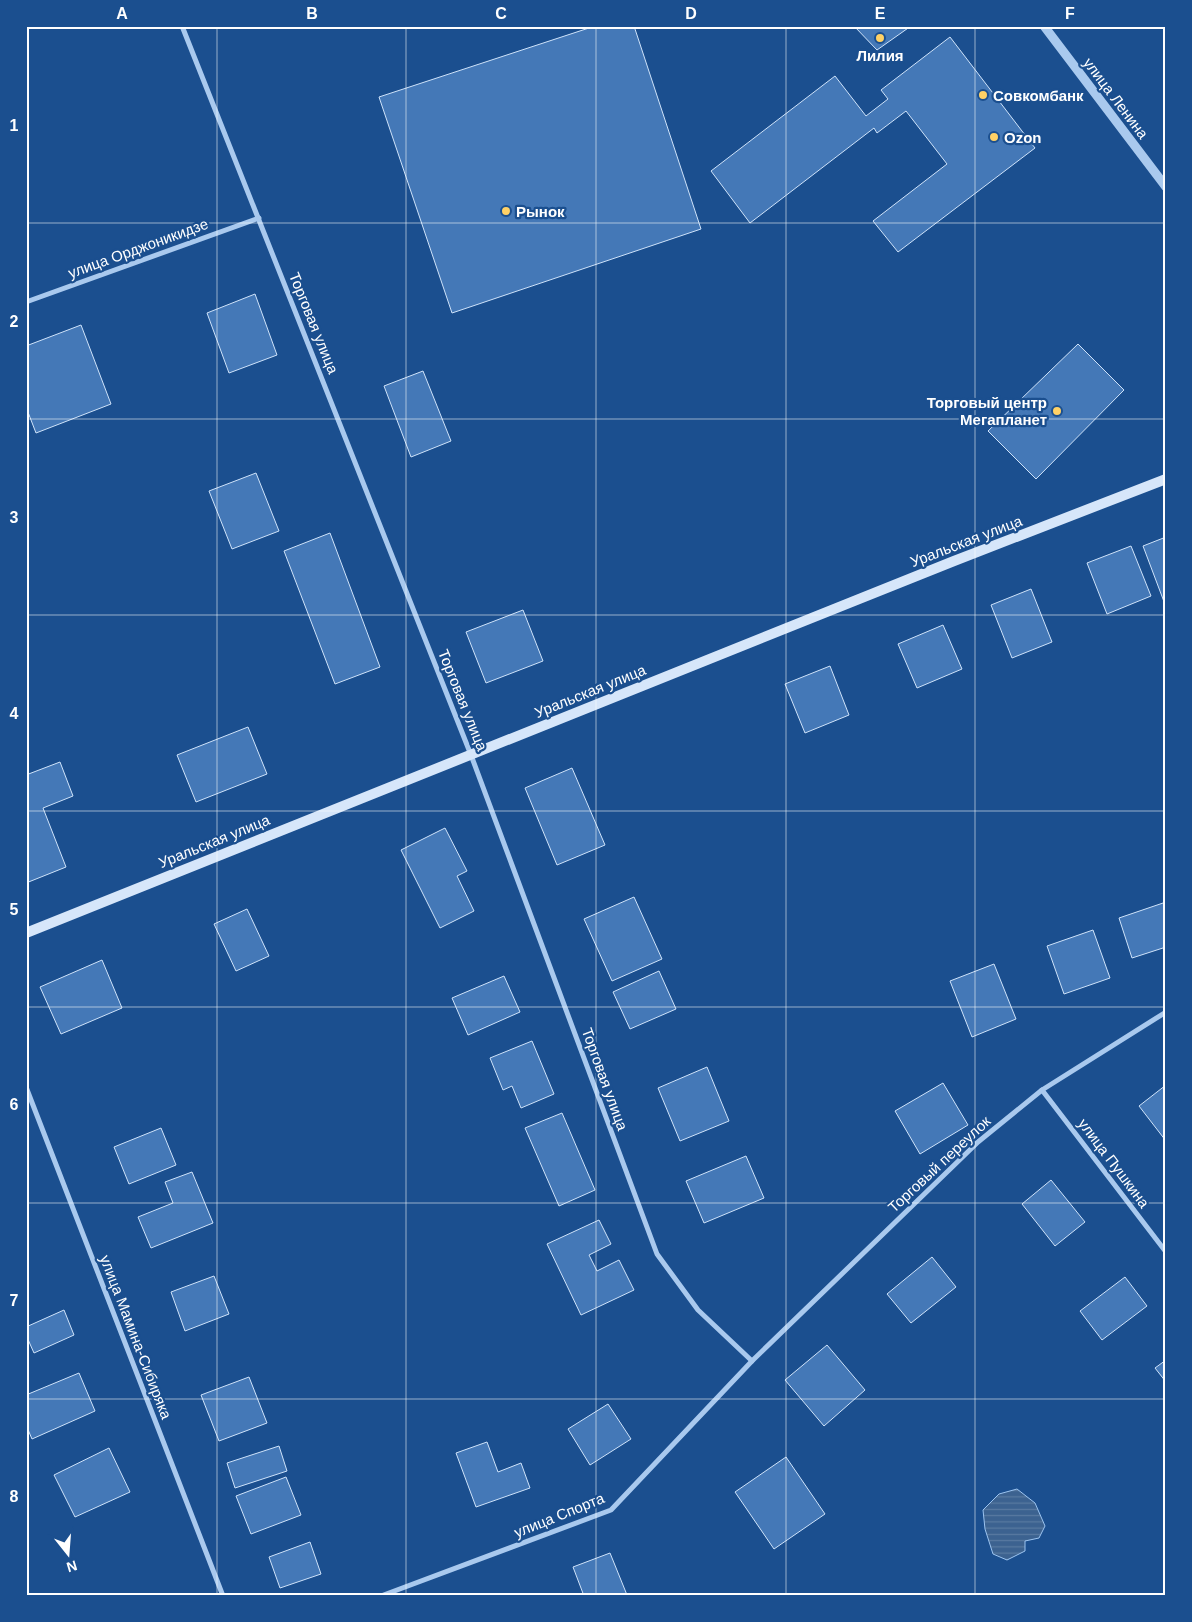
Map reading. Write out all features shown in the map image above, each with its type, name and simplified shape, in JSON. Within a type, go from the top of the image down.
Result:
[{"type":"main road","name":"Уральская улица","points":[[26,933],[954,561],[1166,479]]},
{"type":"street","name":"Торговая улица","points":[[182,26],[471,755],[657,1254],[698,1310],[752,1361]]},
{"type":"street","name":"улица Ленина","points":[[1044,26],[1166,186]]},
{"type":"street","name":"улица Орджоникидзе","points":[[26,302],[259,218]]},
{"type":"street","name":"Торговый переулок","points":[[752,1361],[978,1142],[1042,1090],[1166,1012]]},
{"type":"street","name":"улица Мамина-Сибиряка","points":[[26,1087],[223,1596]]},
{"type":"street","name":"улица Пушкина","points":[[1042,1090],[1166,1252]]},
{"type":"street","name":"улица Спорта","points":[[381,1596],[611,1510],[752,1361]]},
{"type":"water","points":[[1017,1489],[1035,1503],[1045,1526],[1039,1538],[1025,1541],[1025,1551],[1007,1560],[993,1554],[985,1529],[983,1510],[999,1494]]},
{"type":"building","points":[[595,26],[634,26],[701,229],[452,313],[379,97]]},
{"type":"building","name":"Лилия","points":[[854,26],[911,26],[877,50]]},
{"type":"building","points":[[950,37],[1035,148],[898,252],[873,221],[947,164],[906,111],[877,133],[874,128],[750,223],[711,171],[835,76],[866,116],[888,99],[881,90]]},
{"type":"building","points":[[255,294],[277,355],[229,373],[207,313]]},
{"type":"building","points":[[81,325],[111,404],[36,433],[26,407],[26,346]]},
{"type":"building","name":"Торговый центр Мегапланет","points":[[1078,344],[1124,390],[1036,479],[988,431]]},
{"type":"building","points":[[423,371],[451,441],[411,457],[384,386]]},
{"type":"building","points":[[256,473],[279,531],[232,549],[209,491]]},
{"type":"building","points":[[330,533],[380,667],[335,684],[284,551]]},
{"type":"building","points":[[1166,537],[1166,607],[1143,546]]},
{"type":"building","points":[[1131,546],[1151,596],[1107,614],[1087,563]]},
{"type":"building","points":[[1031,589],[1052,642],[1012,658],[991,605]]},
{"type":"building","points":[[523,610],[543,661],[486,683],[466,632]]},
{"type":"building","points":[[943,625],[962,669],[917,688],[898,644]]},
{"type":"building","points":[[830,666],[849,715],[805,733],[785,684]]},
{"type":"building","points":[[248,727],[267,774],[196,802],[177,755]]},
{"type":"building","points":[[60,762],[73,796],[43,808],[66,867],[26,883],[26,775]]},
{"type":"building","points":[[572,768],[605,845],[557,865],[525,788]]},
{"type":"building","points":[[445,828],[467,871],[457,876],[474,911],[440,928],[401,850]]},
{"type":"building","points":[[634,897],[662,959],[612,981],[584,919]]},
{"type":"building","points":[[1166,902],[1166,947],[1132,958],[1119,918]]},
{"type":"building","points":[[247,909],[269,956],[236,971],[214,924]]},
{"type":"building","points":[[1093,930],[1110,978],[1064,994],[1047,946]]},
{"type":"building","points":[[102,960],[122,1008],[61,1034],[40,987]]},
{"type":"building","points":[[994,964],[1016,1019],[972,1037],[950,981]]},
{"type":"building","points":[[659,971],[676,1009],[630,1029],[613,992]]},
{"type":"building","points":[[504,976],[520,1012],[468,1035],[452,998]]},
{"type":"building","points":[[532,1041],[554,1094],[521,1108],[512,1086],[503,1090],[490,1058]]},
{"type":"building","points":[[707,1067],[729,1121],[680,1141],[658,1088]]},
{"type":"building","points":[[943,1083],[968,1125],[920,1154],[895,1111]]},
{"type":"building","points":[[1166,1085],[1166,1141],[1139,1106]]},
{"type":"building","points":[[562,1113],[595,1190],[559,1206],[525,1128]]},
{"type":"building","points":[[161,1128],[176,1165],[129,1184],[114,1147]]},
{"type":"building","points":[[746,1156],[764,1198],[704,1223],[686,1181]]},
{"type":"building","points":[[192,1172],[213,1223],[151,1248],[138,1217],[173,1203],[165,1182]]},
{"type":"building","points":[[1051,1180],[1085,1222],[1055,1246],[1022,1204]]},
{"type":"building","points":[[599,1220],[611,1244],[589,1255],[597,1271],[619,1260],[634,1290],[581,1315],[547,1244]]},
{"type":"building","points":[[932,1257],[956,1287],[911,1323],[887,1294]]},
{"type":"building","points":[[214,1276],[229,1314],[185,1331],[171,1292]]},
{"type":"building","points":[[1125,1277],[1147,1306],[1102,1340],[1080,1311]]},
{"type":"building","points":[[64,1310],[74,1335],[34,1353],[26,1335],[26,1327]]},
{"type":"building","points":[[827,1345],[865,1390],[824,1426],[785,1380]]},
{"type":"building","points":[[1166,1360],[1166,1382],[1155,1368]]},
{"type":"building","points":[[79,1373],[95,1411],[32,1439],[26,1425],[26,1395]]},
{"type":"building","points":[[249,1377],[267,1423],[219,1441],[201,1395]]},
{"type":"building","points":[[608,1404],[631,1439],[590,1465],[568,1429]]},
{"type":"building","points":[[487,1442],[498,1472],[521,1463],[530,1488],[476,1507],[456,1453]]},
{"type":"building","points":[[279,1446],[287,1471],[235,1488],[227,1463]]},
{"type":"building","points":[[109,1448],[130,1492],[75,1517],[54,1475]]},
{"type":"building","points":[[786,1457],[825,1514],[774,1549],[735,1492]]},
{"type":"building","points":[[286,1477],[301,1515],[251,1534],[236,1496]]},
{"type":"building","points":[[310,1542],[321,1574],[280,1588],[269,1557]]},
{"type":"building","points":[[610,1553],[627,1595],[584,1596],[573,1567]]},
{"type":"place","name":"Лилия","points":[[880,38]]},
{"type":"place","name":"Совкомбанк","points":[[983,95]]},
{"type":"place","name":"Ozon","points":[[994,137]]},
{"type":"place","name":"Рынок","points":[[506,211]]},
{"type":"place","name":"Торговый центр Мегапланет","points":[[1057,411]]}]
